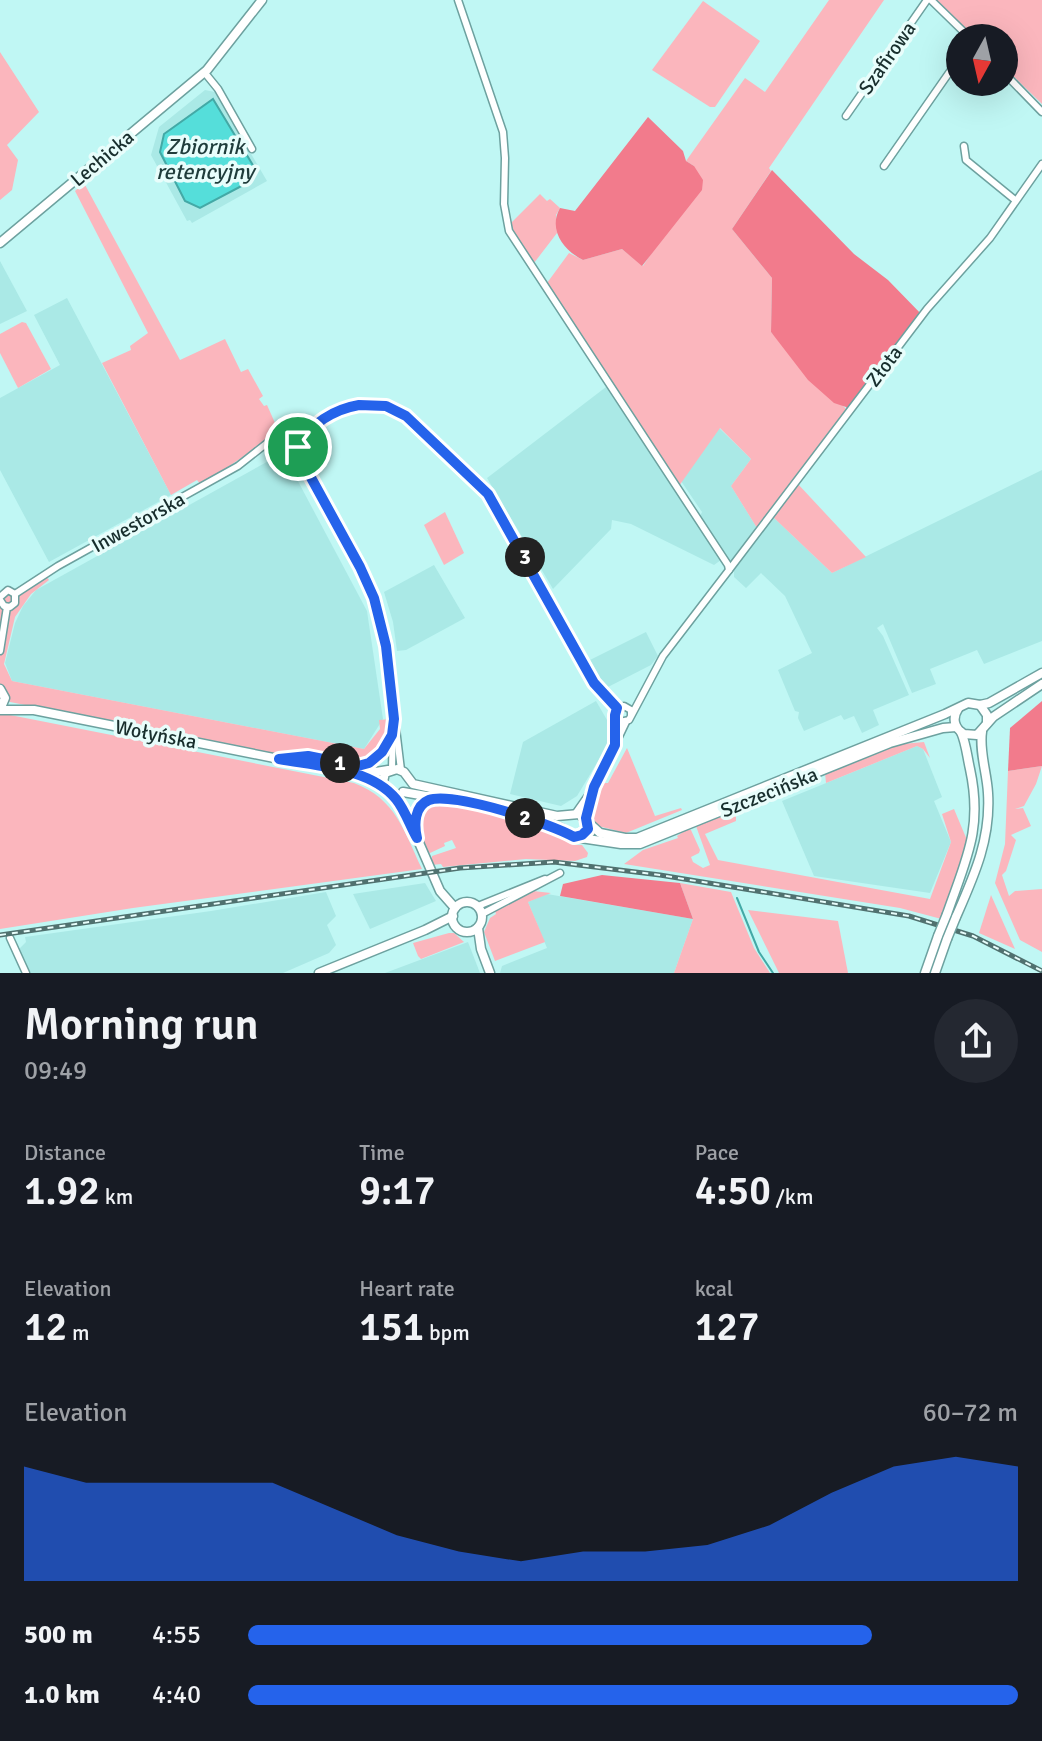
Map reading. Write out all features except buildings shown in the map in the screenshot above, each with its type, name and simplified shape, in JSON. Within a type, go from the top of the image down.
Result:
[{"type":"main road","name":"Lechicka","points":[[0,243],[205,73],[262,0]]},
{"type":"main road","points":[[935,973],[975,823],[974,789],[954,717],[959,708],[968,703],[989,703],[1042,673]]},
{"type":"main road","points":[[951,916],[983,854],[987,834],[988,797],[982,732],[987,723],[1042,684]]},
{"type":"main road","points":[[0,689],[5,698],[0,710]]},
{"type":"main road","name":"Wołyńska","points":[[5,698],[34,710],[354,774],[382,786]]},
{"type":"main road","points":[[980,705],[987,715],[987,723]]},
{"type":"main road","name":"Szczecińska","points":[[587,821],[600,833],[625,838],[641,837],[959,708]]},
{"type":"main road","name":"Wołyńska","points":[[0,710],[34,710]]},
{"type":"main road","name":"Szczecińska","points":[[580,836],[627,845],[649,842],[890,743],[943,728],[959,730]]},
{"type":"main road","points":[[959,730],[970,736],[982,732]]},
{"type":"main road","name":"Wołyńska","points":[[279,759],[308,756],[376,772],[395,769]]},
{"type":"main road","points":[[395,769],[413,784],[549,814],[573,814],[587,821],[586,832],[574,837],[489,807],[441,797],[399,793],[382,786],[382,777],[395,769]]},
{"type":"main road","points":[[399,793],[408,779]]},
{"type":"main road","points":[[399,793],[437,882],[456,913],[473,930],[490,973]]},
{"type":"main road","points":[[416,835],[419,808],[425,801],[441,797]]},
{"type":"main road","points":[[567,832],[565,824],[573,814]]},
{"type":"main road","points":[[319,973],[425,930],[470,902],[480,910],[473,930]]},
{"type":"main road","points":[[925,973],[943,938]]},
{"type":"street","points":[[458,0],[503,132],[504,210],[509,231],[725,558],[729,570]]},
{"type":"street","points":[[929,0],[955,24]]},
{"type":"street","name":"Szafirowa","points":[[846,116],[929,0]]},
{"type":"street","points":[[205,73],[218,89],[252,149]]},
{"type":"street","points":[[884,166],[946,77]]},
{"type":"street","points":[[1018,87],[1042,112]]},
{"type":"street","points":[[964,146],[966,160],[1015,200]]},
{"type":"street","name":"Złota","points":[[594,787],[663,656],[927,309],[990,238],[1042,164]]},
{"type":"street","points":[[298,429],[359,405],[386,406],[406,416],[480,485],[497,507],[594,683],[620,707],[629,708],[631,715]]},
{"type":"street","points":[[322,420],[301,438],[298,447],[303,463],[374,598],[386,646],[394,719],[395,769]]},
{"type":"street","points":[[301,438],[298,429],[291,425],[284,426],[276,436],[278,446],[290,451],[303,463]]},
{"type":"street","name":"Inwestorska","points":[[15,594],[58,566],[201,488],[261,450],[276,436]]},
{"type":"street","name":"Inwestorska","points":[[261,450],[278,446]]},
{"type":"street","points":[[290,451],[298,447]]},
{"type":"street","points":[[6,591],[15,594],[15,603],[7,607],[0,599],[6,591]]},
{"type":"street","points":[[0,651],[7,607]]},
{"type":"street","points":[[615,745],[616,718],[620,707],[642,694]]},
{"type":"street","points":[[616,718],[626,722]]},
{"type":"street","points":[[394,719],[395,769]]},
{"type":"street","points":[[358,766],[373,761],[392,735]]},
{"type":"street","points":[[587,821],[594,787]]},
{"type":"street","points":[[573,814],[594,787]]},
{"type":"street","points":[[480,910],[558,874]]},
{"type":"street","points":[[10,938],[26,973]]},
{"type":"shaded area","points":[[829,0],[884,0],[769,168],[771,171],[732,229],[772,278],[771,332],[850,413],[797,483],[866,557],[832,573],[768,514],[757,528],[731,486],[751,459],[720,428],[679,486],[547,283],[569,253],[583,260],[622,249],[643,266],[658,243],[694,166],[686,161],[745,78],[765,92]]},
{"type":"shaded area","points":[[936,0],[1042,0],[1042,104],[1018,81],[1018,24],[961,24]]},
{"type":"shaded area","points":[[703,1],[760,41],[715,107],[710,107],[652,70]]},
{"type":"shaded area","points":[[0,52],[39,112],[7,145],[18,160],[12,190],[0,200]]},
{"type":"shaded area","name":"Zbiornik retencyjny","points":[[205,90],[215,92],[267,181],[192,223],[187,221],[151,155],[159,127]]},
{"type":"shaded area","points":[[648,117],[683,151],[686,161],[694,166],[703,180],[702,190],[642,266],[622,249],[583,260],[569,251],[560,238],[556,224],[560,208],[575,211]]},
{"type":"shaded area","points":[[772,170],[854,254],[888,280],[924,317],[850,413],[808,380],[771,332],[772,278],[732,229]]},
{"type":"shaded area","points":[[84,183],[180,360],[225,339],[241,372],[248,369],[263,396],[259,399],[264,406],[267,405],[275,423],[271,438],[201,485],[197,480],[171,495],[102,363],[131,350],[130,346],[148,333],[75,191]]},
{"type":"shaded area","points":[[540,194],[560,208],[556,215],[557,233],[534,263],[511,229],[512,222]]},
{"type":"shaded area","points":[[0,261],[27,311],[0,324]]},
{"type":"shaded area","points":[[67,298],[171,495],[49,562],[0,470],[0,398],[60,365],[34,315]]},
{"type":"shaded area","points":[[22,322],[26,323],[51,369],[18,388],[0,353],[0,334]]},
{"type":"shaded area","points":[[606,387],[721,560],[714,565],[631,524],[612,520],[611,529],[553,589],[487,478]]},
{"type":"shaded area","points":[[719,428],[751,459],[731,486],[757,528],[732,561],[729,561],[700,516],[702,512],[681,481]]},
{"type":"shaded area","points":[[283,453],[367,611],[383,719],[364,749],[12,681],[5,663],[15,623],[36,590]]},
{"type":"shaded area","points":[[1042,470],[1042,641],[984,664],[977,650],[930,669],[936,684],[912,693],[883,624],[877,628],[909,695],[873,710],[879,725],[862,733],[854,716],[844,720],[841,715],[804,731],[798,718],[799,712],[795,711],[778,670],[812,653],[785,596],[761,573],[746,588],[734,577],[734,570],[773,517],[832,573]]},
{"type":"shaded area","points":[[445,512],[464,553],[444,565],[424,525]]},
{"type":"shaded area","points":[[434,565],[465,618],[406,650],[397,651],[384,592]]},
{"type":"shaded area","points":[[47,577],[49,580],[31,594],[15,617],[4,664],[12,681],[364,749],[380,729],[379,720],[391,719],[374,755],[360,764],[282,756],[0,700],[0,595],[14,594]]},
{"type":"shaded area","points":[[646,632],[658,656],[651,665],[606,688],[590,660]]},
{"type":"shaded area","points":[[596,701],[607,720],[609,743],[577,796],[561,806],[510,794],[523,742]]},
{"type":"shaded area","points":[[1042,701],[1042,766],[1008,771],[1010,728]]},
{"type":"shaded area","points":[[0,713],[354,783],[389,807],[404,829],[422,869],[0,929]]},
{"type":"shaded area","points":[[924,742],[930,758],[917,746],[826,783],[825,773],[892,745]]},
{"type":"shaded area","points":[[917,746],[923,749],[942,797],[934,801],[951,842],[930,893],[814,876],[782,801]]},
{"type":"shaded area","points":[[627,748],[655,816],[682,810],[626,833],[598,826],[591,817],[604,783],[608,783]]},
{"type":"shaded area","points":[[1042,766],[1024,806],[1015,809],[1023,808],[1031,826],[1011,835],[1016,840],[1002,875],[1009,896],[1015,891],[1042,889],[1042,952],[1020,940],[995,883],[1005,844],[1008,771]]},
{"type":"shaded area","points":[[433,801],[482,808],[558,832],[573,845],[582,845],[588,853],[587,857],[575,861],[526,859],[443,867],[441,864],[432,865],[432,856],[456,848],[452,840],[430,853],[426,852],[419,823],[421,809]]},
{"type":"shaded area","points":[[954,809],[967,840],[961,881],[949,921],[900,908],[624,864],[643,850],[691,830],[700,850],[691,857],[693,862],[703,868],[710,865],[696,826],[729,812],[736,815],[736,821],[705,834],[718,860],[930,899],[951,842],[942,814]]},
{"type":"shaded area","points":[[602,875],[680,883],[693,919],[560,896],[563,884]]},
{"type":"shaded area","points":[[425,883],[436,901],[370,929],[353,894]]},
{"type":"shaded area","points":[[680,883],[731,892],[754,948],[770,973],[674,973],[693,919]]},
{"type":"shaded area","points":[[533,891],[551,893],[528,902],[545,942],[495,961],[484,932],[490,918],[496,914],[495,911]]},
{"type":"shaded area","points":[[326,892],[336,916],[327,925],[336,945],[329,953],[283,973],[30,973],[19,949],[26,942],[25,937]]},
{"type":"shaded area","points":[[547,894],[693,919],[674,973],[500,973],[502,966],[547,948],[528,902]]},
{"type":"shaded area","points":[[991,895],[1015,949],[979,933]]},
{"type":"shaded area","points":[[748,910],[838,921],[848,973],[779,973]]},
{"type":"shaded area","points":[[454,933],[464,942],[421,959],[418,956],[413,943]]},
{"type":"shaded area","points":[[468,942],[480,973],[385,973]]},
{"type":"water","name":"Zbiornik retencyjny","points":[[213,99],[254,167],[251,181],[200,208],[185,201],[160,152],[164,134]]},
{"type":"waterway","points":[[737,898],[759,952],[773,973]]},
{"type":"railway","points":[[0,935],[460,868],[554,862],[660,875],[909,916],[973,936],[1042,971]]},
{"type":"route","points":[[359,405],[386,406],[406,416],[488,494],[594,683],[617,708],[615,745],[594,787],[587,810],[588,829],[585,834],[574,837],[561,828],[441,797],[425,801],[419,808],[416,814],[417,838],[395,798],[378,783],[354,774],[279,759],[308,756],[358,766],[369,763],[382,752],[392,735],[394,719],[386,646],[374,598],[303,463],[298,447],[304,435],[334,413],[359,405]]}]
